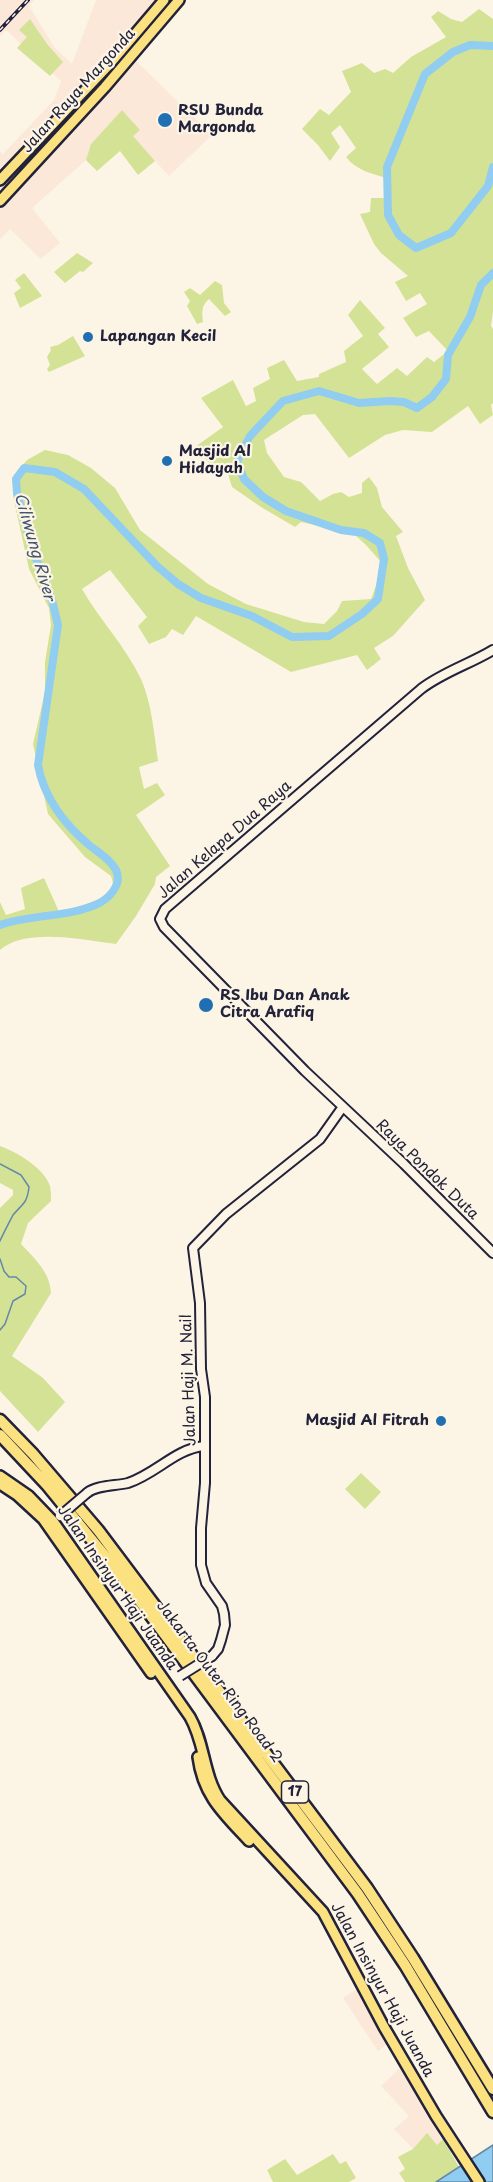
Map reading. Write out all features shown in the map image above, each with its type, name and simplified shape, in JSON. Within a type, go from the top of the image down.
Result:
[{"type":"highway","name":"Jakarta Outer Ring Road 2","points":[[0,1420],[40,1462],[105,1538],[367,1888],[493,2089]]},
{"type":"highway","name":"Jakarta Outer Ring Road 2","points":[[0,1435],[47,1485],[122,1577],[358,1894],[405,1965],[493,2112]]},
{"type":"main road","name":"Jalan Raya Margonda","points":[[0,180],[106,67],[164,0]]},
{"type":"main road","name":"Jalan Raya Margonda","points":[[0,201],[105,87],[176,2]]},
{"type":"main road","name":"Jalan Kelapa Dua Raya","points":[[342,1107],[162,925],[160,917],[163,911],[422,689],[439,676],[493,650]]},
{"type":"main road","name":"Raya Pondok Duta","points":[[342,1107],[404,1164],[439,1202],[493,1253]]},
{"type":"main road","name":"Jalan Haji M. Nail","points":[[167,1684],[212,1656],[218,1649],[225,1625],[222,1606],[206,1583],[201,1565],[201,1528],[205,1483],[205,1397],[201,1369],[200,1304],[193,1247],[226,1214],[320,1139],[342,1107]]},
{"type":"main road","points":[[57,1519],[92,1489],[139,1479],[187,1449],[204,1446]]},
{"type":"main road","name":"Jalan Insinyur Haji Juanda","points":[[0,1476],[57,1519],[104,1603],[167,1684],[196,1728],[208,1778],[217,1795],[323,1912],[384,2027],[472,2182]]},
{"type":"main road","name":"Jalan Insinyur Haji Juanda","points":[[0,1484],[23,1500],[43,1519],[188,1725],[194,1737],[203,1780],[216,1805],[319,1917],[385,2040],[461,2160],[479,2182]]},
{"type":"shaded area","points":[[0,0],[34,0],[29,6],[55,48],[72,64],[96,0],[182,0],[134,59],[212,135],[169,176],[132,136],[140,130],[122,110],[91,144],[86,160],[32,208],[60,243],[41,259],[10,229],[0,239],[0,151],[3,154],[54,100],[61,81],[6,30],[0,36]]},
{"type":"shaded area","points":[[357,1989],[390,2042],[378,2051],[343,1998]]},
{"type":"shaded area","points":[[401,2067],[443,2139],[437,2145],[427,2134],[413,2149],[394,2129],[409,2116],[381,2086]]},
{"type":"green space","points":[[479,9],[493,19],[493,312],[491,326],[493,329],[493,403],[491,405],[493,415],[480,424],[468,406],[432,432],[403,430],[385,435],[349,458],[315,414],[303,415],[264,440],[267,453],[284,477],[301,482],[320,501],[341,492],[349,497],[362,493],[362,483],[369,477],[377,488],[382,507],[403,532],[396,536],[408,568],[425,600],[393,636],[374,648],[381,659],[367,670],[357,655],[291,672],[196,616],[183,635],[172,629],[166,637],[149,644],[138,626],[147,617],[110,570],[82,589],[135,667],[145,689],[158,761],[139,767],[144,789],[157,783],[165,795],[136,815],[170,866],[156,877],[155,884],[136,916],[116,944],[72,938],[40,937],[11,943],[0,950],[0,902],[6,915],[25,909],[21,888],[44,878],[60,914],[107,897],[114,887],[111,876],[85,857],[48,814],[33,744],[45,692],[45,662],[51,625],[49,608],[29,569],[13,496],[14,475],[27,460],[45,450],[68,455],[91,468],[115,488],[140,530],[208,584],[246,604],[304,622],[324,624],[337,611],[342,601],[371,599],[377,583],[380,561],[354,534],[301,522],[295,527],[232,487],[227,471],[218,473],[195,447],[223,427],[201,398],[233,380],[246,406],[256,401],[253,388],[270,379],[267,368],[284,360],[297,381],[319,377],[319,374],[346,362],[344,351],[363,336],[348,315],[360,300],[385,328],[378,334],[389,347],[362,369],[377,384],[397,368],[407,376],[427,357],[434,362],[448,351],[429,331],[416,337],[403,318],[427,304],[420,293],[406,301],[395,282],[408,276],[374,244],[360,214],[370,212],[371,198],[388,198],[387,178],[359,168],[346,157],[356,148],[340,125],[331,133],[340,147],[330,161],[302,129],[320,109],[329,115],[351,92],[342,71],[362,63],[374,73],[385,69],[393,73],[411,57],[446,37],[431,17],[438,11],[451,19],[462,22]]},
{"type":"green space","points":[[30,19],[63,62],[50,76],[17,48],[27,37],[19,30]]},
{"type":"green space","points":[[122,110],[140,130],[133,136],[155,161],[138,175],[120,151],[97,171],[86,160],[91,144]]},
{"type":"green space","points":[[77,253],[93,263],[65,283],[54,272]]},
{"type":"green space","points":[[24,273],[42,296],[20,308],[14,293],[21,288],[15,280]]},
{"type":"green space","points":[[215,281],[222,285],[224,303],[231,312],[225,316],[209,299],[203,309],[203,322],[197,324],[187,306],[190,301],[184,292],[190,288],[200,295]]},
{"type":"green space","points":[[73,336],[85,356],[49,372],[47,369],[50,365],[47,357],[51,350],[50,347]]},
{"type":"green space","points":[[0,1146],[14,1152],[36,1167],[47,1179],[51,1189],[51,1201],[28,1223],[21,1244],[45,1272],[51,1293],[12,1356],[43,1378],[65,1402],[38,1432],[0,1391],[0,1208],[13,1195],[13,1190],[0,1183]]},
{"type":"green space","points":[[361,1473],[381,1492],[365,1509],[345,1489]]},
{"type":"green space","points":[[427,2133],[437,2145],[443,2139],[459,2167],[436,2182],[405,2182],[399,2173],[405,2169],[398,2157],[413,2149]]},
{"type":"green space","points":[[333,2154],[340,2164],[346,2161],[356,2178],[349,2182],[273,2182],[267,2170],[285,2159],[297,2175]]},
{"type":"water","points":[[493,2145],[493,2182],[436,2182]]},
{"type":"waterway","name":"Ciliwung River","points":[[493,46],[470,45],[453,52],[425,74],[387,167],[388,215],[399,235],[416,248],[451,233],[488,186],[493,167]]},
{"type":"waterway","name":"Ciliwung River","points":[[0,925],[71,912],[95,905],[109,896],[118,881],[116,870],[111,863],[80,837],[56,809],[45,788],[38,765],[58,625],[52,600],[32,548],[17,493],[16,479],[24,468],[55,472],[84,489],[157,566],[178,584],[201,598],[252,616],[292,637],[329,636],[362,614],[378,599],[384,559],[380,543],[364,533],[341,530],[286,511],[263,497],[244,479],[237,461],[250,436],[283,401],[319,391],[359,403],[404,402],[417,408],[432,397],[446,379],[448,355],[470,317],[481,285],[493,273]]},
{"type":"waterway","points":[[0,1164],[21,1175],[29,1187],[26,1200],[13,1215],[0,1241]]},
{"type":"waterway","points":[[0,1259],[9,1277],[16,1277],[26,1286],[25,1294],[13,1301],[5,1324],[0,1330]]},
{"type":"railway","points":[[0,30],[28,0]]},
{"type":"place","name":"RSU Bunda Margonda","points":[[165,120]]},
{"type":"place","name":"Lapangan Kecil","points":[[88,337]]},
{"type":"place","name":"Masjid Al Hidayah","points":[[167,461]]},
{"type":"place","name":"RS Ibu Dan Anak Citra Arafiq","points":[[206,1005]]},
{"type":"place","name":"Masjid Al Fitrah","points":[[441,1421]]}]
